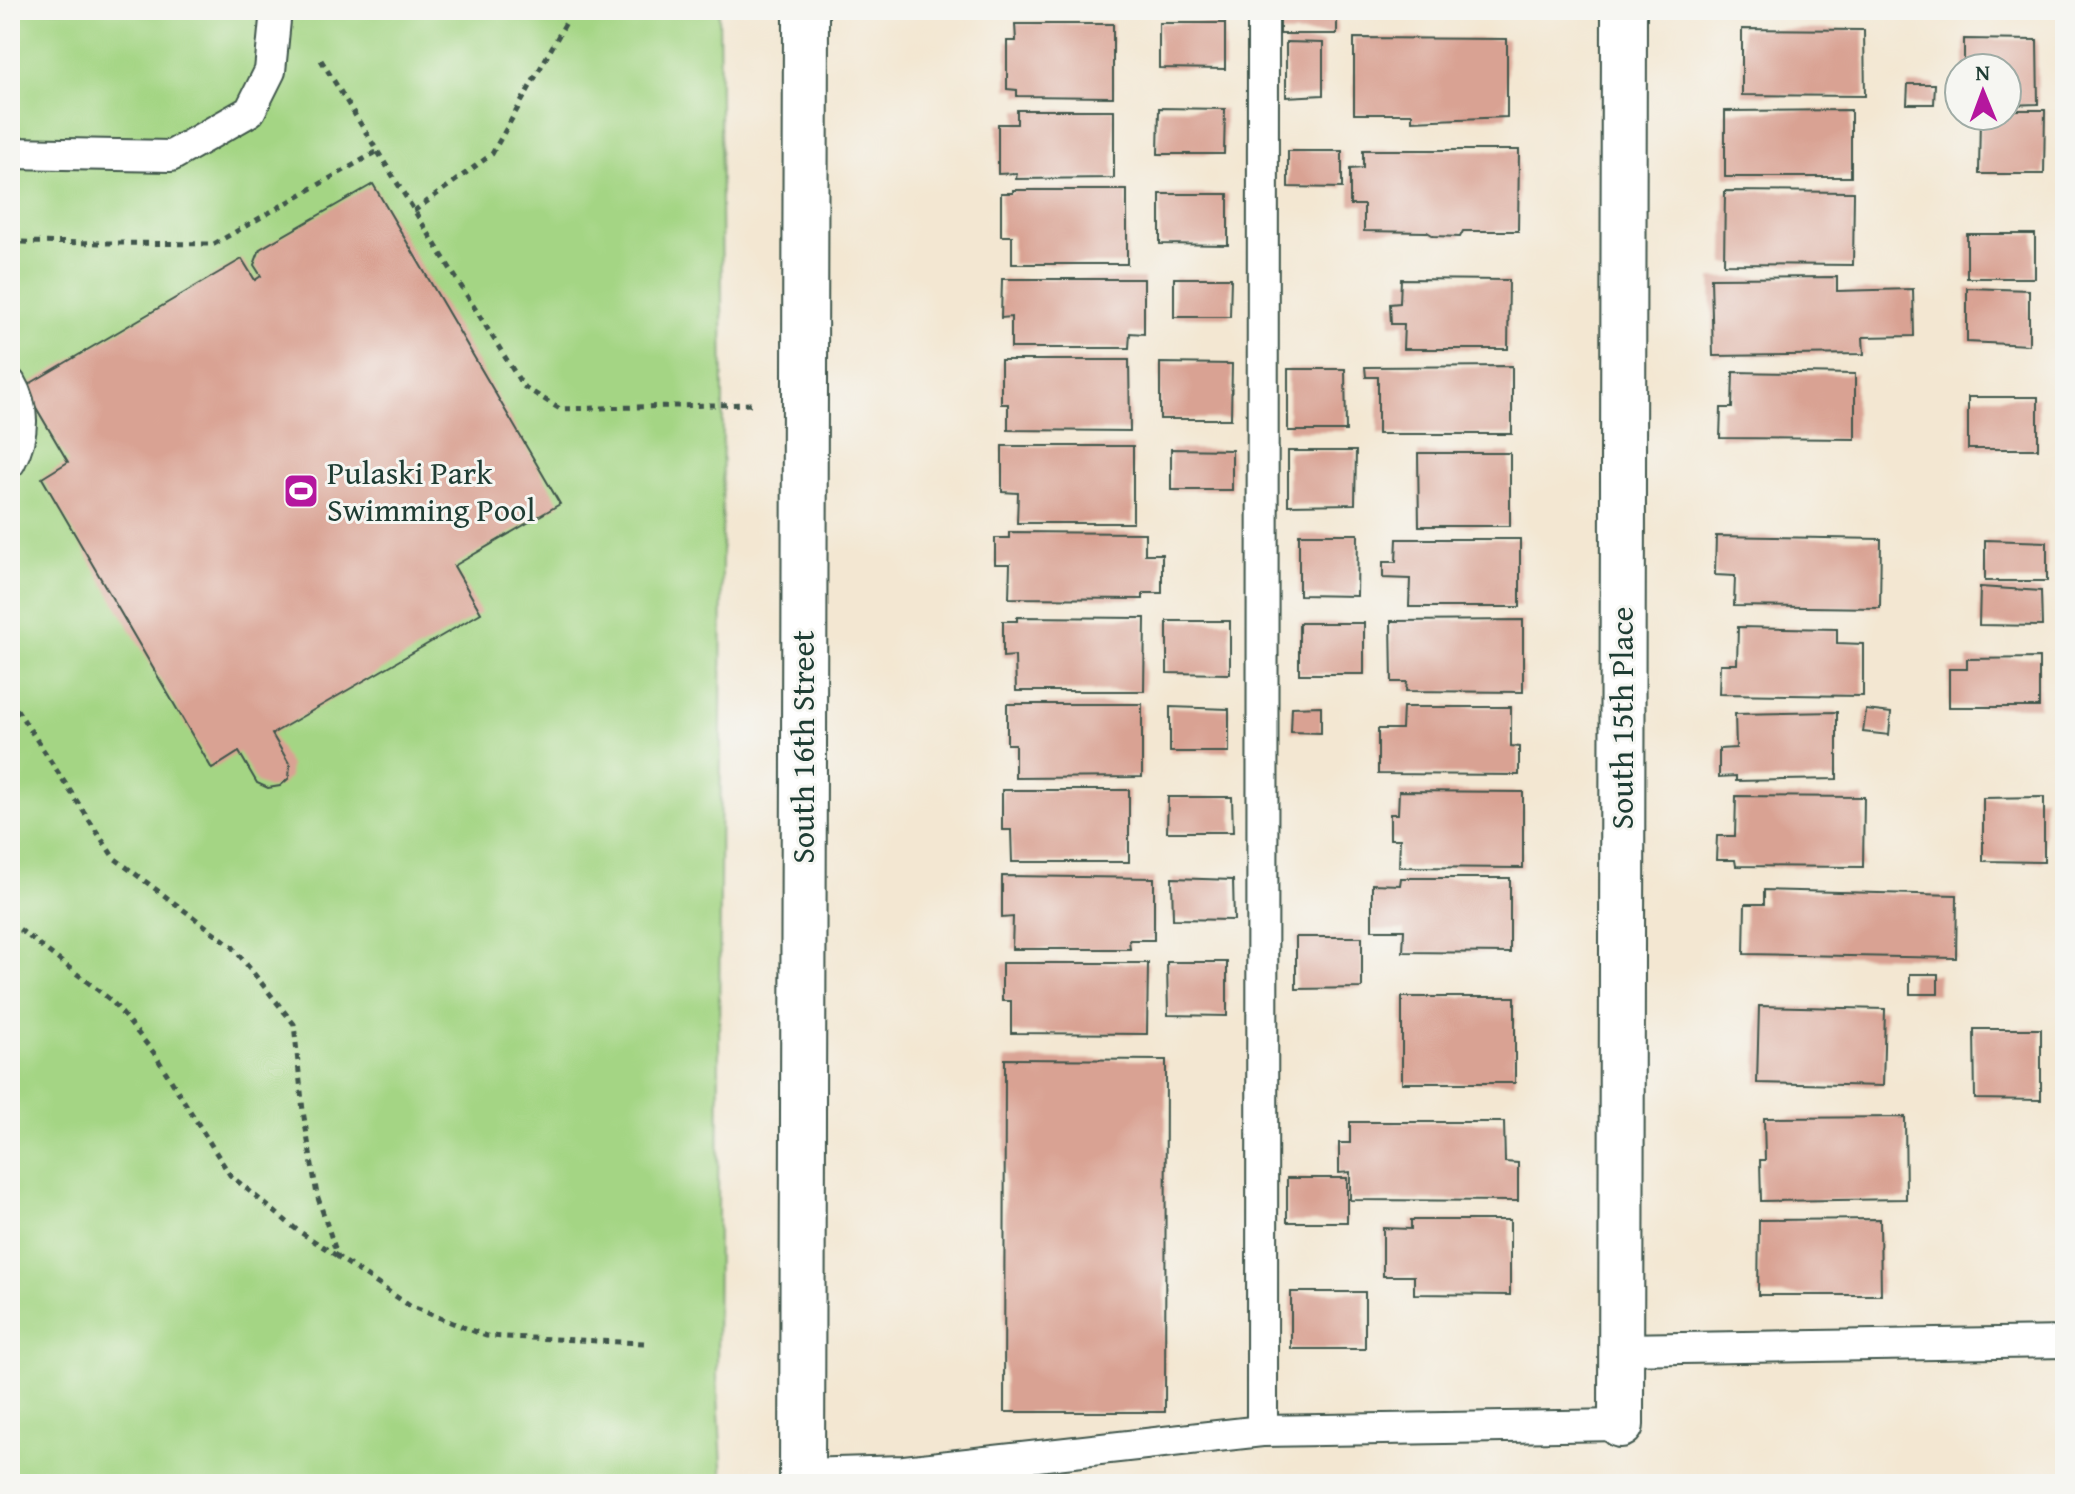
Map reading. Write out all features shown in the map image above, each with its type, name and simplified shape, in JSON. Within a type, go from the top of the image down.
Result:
[{"type":"street","name":"South 16th Street","points":[[802,1479],[806,10]]},
{"type":"street","name":"South 15th Place","points":[[1621,1425],[1624,10]]},
{"type":"lane","points":[[10,153],[171,156],[250,111],[270,71],[276,10]]},
{"type":"lane","points":[[1262,1431],[1263,10]]},
{"type":"lane","points":[[10,383],[17,394],[23,418],[20,442],[10,462]]},
{"type":"lane","points":[[1621,1349],[2065,1342]]},
{"type":"lane","points":[[802,1479],[904,1471],[1262,1431],[1621,1425]]},
{"type":"path","points":[[414,211],[492,154],[573,10]]},
{"type":"path","points":[[321,59],[523,386],[560,409],[804,403]]},
{"type":"path","points":[[10,242],[214,244],[378,151]]},
{"type":"path","points":[[10,699],[114,858],[232,946],[294,1024],[303,1111],[317,1195],[338,1257]]},
{"type":"path","points":[[10,922],[112,1001],[154,1053],[230,1175],[297,1230],[410,1306],[486,1336],[644,1343]]},
{"type":"green space","points":[[10,10],[719,10],[723,397],[717,1376],[723,1484],[10,1484]]},
{"type":"building","points":[[1280,10],[1337,10],[1337,34],[1280,34]]},
{"type":"building","points":[[1159,23],[1225,23],[1225,69],[1159,68]]},
{"type":"building","points":[[1015,24],[1113,24],[1113,97],[1017,96],[1017,90],[1007,89],[1007,41],[1016,41]]},
{"type":"building","points":[[1742,29],[1864,30],[1865,96],[1742,95]]},
{"type":"building","points":[[1354,38],[1507,39],[1507,117],[1412,121],[1412,114],[1354,114]]},
{"type":"building","points":[[1964,39],[2037,40],[2038,104],[2023,104],[2023,52],[1964,52]]},
{"type":"building","points":[[1286,42],[1323,43],[1323,95],[1286,97]]},
{"type":"building","points":[[1908,84],[1935,84],[1934,104],[1907,104]]},
{"type":"building","points":[[1159,108],[1225,109],[1224,154],[1158,154]]},
{"type":"building","points":[[1017,110],[1114,110],[1114,178],[1016,179],[1017,173],[998,174],[998,124],[1017,124]]},
{"type":"building","points":[[1851,110],[1851,177],[1725,177],[1725,111]]},
{"type":"building","points":[[2023,110],[2045,110],[2044,174],[1979,174],[1980,132],[2023,132]]},
{"type":"building","points":[[1363,150],[1519,150],[1518,231],[1463,231],[1460,237],[1434,236],[1427,232],[1364,231],[1364,205],[1350,205],[1350,169],[1363,168]]},
{"type":"building","points":[[1288,151],[1342,151],[1342,188],[1288,187]]},
{"type":"building","name":"Pulaski Park Swimming Pool","points":[[373,184],[560,504],[454,566],[481,613],[272,734],[290,765],[289,778],[280,786],[268,788],[257,783],[239,752],[212,769],[42,478],[68,462],[24,387],[242,259],[255,280],[261,276],[254,265],[260,249]]},
{"type":"building","points":[[1013,190],[1127,190],[1127,264],[1012,264],[1012,236],[1001,236],[1001,193],[1013,193]]},
{"type":"building","points":[[1725,191],[1854,192],[1853,265],[1724,264]]},
{"type":"building","points":[[1160,194],[1228,194],[1228,245],[1160,244]]},
{"type":"building","points":[[1967,234],[2035,234],[2035,278],[1967,278]]},
{"type":"building","points":[[1837,277],[1837,291],[1913,289],[1914,336],[1863,337],[1864,354],[1713,356],[1711,278]]},
{"type":"building","points":[[1174,278],[1231,278],[1230,317],[1174,317]]},
{"type":"building","points":[[1002,279],[1144,279],[1144,334],[1130,333],[1129,348],[1011,348],[1011,317],[1001,318]]},
{"type":"building","points":[[1401,279],[1509,280],[1508,349],[1403,349],[1404,324],[1391,324],[1390,304],[1400,303]]},
{"type":"building","points":[[1967,288],[2029,290],[2029,345],[1967,342]]},
{"type":"building","points":[[1001,360],[1129,360],[1130,431],[1008,430],[1008,404],[1001,404]]},
{"type":"building","points":[[1160,363],[1232,364],[1231,419],[1160,419]]},
{"type":"building","points":[[1512,366],[1512,434],[1378,434],[1378,377],[1366,377],[1365,367]]},
{"type":"building","points":[[1288,369],[1345,369],[1346,431],[1288,431]]},
{"type":"building","points":[[1733,372],[1855,374],[1855,439],[1720,438],[1721,408],[1732,408]]},
{"type":"building","points":[[1968,397],[2038,397],[2038,449],[1968,449]]},
{"type":"building","points":[[1002,446],[1133,446],[1133,523],[1017,523],[1018,493],[1002,492]]},
{"type":"building","points":[[1171,449],[1232,450],[1232,490],[1171,490]]},
{"type":"building","points":[[1288,451],[1356,451],[1355,504],[1288,505]]},
{"type":"building","points":[[1418,453],[1510,453],[1510,526],[1419,526]]},
{"type":"building","points":[[1009,532],[1145,533],[1145,554],[1162,554],[1162,593],[1143,593],[1143,599],[1009,598],[1010,564],[995,564],[995,538],[1009,538]]},
{"type":"building","points":[[1299,534],[1358,534],[1357,596],[1299,595]]},
{"type":"building","points":[[1716,536],[1881,539],[1880,608],[1734,606],[1735,576],[1715,575]]},
{"type":"building","points":[[1397,539],[1520,539],[1520,607],[1409,607],[1410,579],[1383,578],[1383,562],[1396,562]]},
{"type":"building","points":[[1985,540],[2047,542],[2047,581],[1985,581]]},
{"type":"building","points":[[1980,587],[2041,591],[2042,626],[1979,625]]},
{"type":"building","points":[[1017,617],[1145,618],[1144,691],[1016,691],[1015,656],[1003,657],[1003,621],[1017,621]]},
{"type":"building","points":[[1523,620],[1523,692],[1406,691],[1407,682],[1392,682],[1391,621]]},
{"type":"building","points":[[1167,621],[1230,621],[1230,674],[1167,673]]},
{"type":"building","points":[[1299,623],[1364,623],[1364,674],[1299,674]]},
{"type":"building","points":[[1738,627],[1837,629],[1837,643],[1863,644],[1863,696],[1719,694],[1720,664],[1737,664]]},
{"type":"building","points":[[2039,658],[2039,707],[1949,707],[1949,669],[1967,669],[1967,659]]},
{"type":"building","points":[[1007,704],[1142,704],[1142,777],[1015,778],[1015,744],[1007,744]]},
{"type":"building","points":[[1321,706],[1321,733],[1291,732],[1292,707]]},
{"type":"building","points":[[1170,707],[1229,709],[1229,752],[1170,752]]},
{"type":"building","points":[[1403,707],[1511,707],[1511,746],[1519,747],[1519,775],[1378,774],[1378,729],[1402,729]]},
{"type":"building","points":[[1866,710],[1891,713],[1889,735],[1863,732]]},
{"type":"building","points":[[1837,712],[1837,779],[1736,781],[1736,776],[1719,777],[1719,749],[1736,748],[1735,714]]},
{"type":"building","points":[[1002,790],[1129,790],[1129,862],[1012,862],[1011,830],[1002,830]]},
{"type":"building","points":[[1399,791],[1523,792],[1523,868],[1399,867],[1400,839],[1390,839],[1390,814],[1398,814]]},
{"type":"building","points":[[1736,796],[1864,797],[1863,867],[1736,866],[1735,860],[1716,860],[1717,836],[1735,836]]},
{"type":"building","points":[[1168,797],[1232,797],[1233,832],[1167,832]]},
{"type":"building","points":[[2044,797],[2044,862],[1983,861],[1983,798]]},
{"type":"building","points":[[1002,876],[1154,878],[1154,940],[1129,940],[1130,949],[1012,949],[1013,917],[1002,918]]},
{"type":"building","points":[[1172,878],[1233,880],[1234,920],[1173,919]]},
{"type":"building","points":[[1401,878],[1510,878],[1510,953],[1403,952],[1404,930],[1372,930],[1372,884],[1400,885]]},
{"type":"building","points":[[1764,890],[1957,895],[1956,958],[1744,954],[1745,904],[1764,904]]},
{"type":"building","points":[[1296,937],[1362,937],[1362,988],[1296,989]]},
{"type":"building","points":[[1167,962],[1227,962],[1227,1016],[1168,1015]]},
{"type":"building","points":[[1002,963],[1148,963],[1147,1034],[1011,1033],[1011,1001],[1002,1001]]},
{"type":"building","points":[[1910,974],[1938,974],[1938,994],[1910,994]]},
{"type":"building","points":[[1402,997],[1515,997],[1515,1083],[1402,1083]]},
{"type":"building","points":[[1759,1006],[1885,1009],[1883,1086],[1757,1083]]},
{"type":"building","points":[[1974,1029],[2041,1029],[2041,1100],[1975,1099]]},
{"type":"building","points":[[1005,1059],[1166,1060],[1165,1412],[1004,1412]]},
{"type":"building","points":[[1905,1117],[1906,1199],[1761,1201],[1760,1160],[1765,1160],[1764,1118]]},
{"type":"building","points":[[1350,1122],[1504,1122],[1505,1162],[1518,1163],[1518,1201],[1350,1200],[1350,1172],[1339,1173],[1339,1143],[1350,1143]]},
{"type":"building","points":[[1287,1178],[1347,1178],[1347,1222],[1287,1222]]},
{"type":"building","points":[[1880,1219],[1881,1295],[1758,1295],[1759,1220]]},
{"type":"building","points":[[1411,1220],[1510,1220],[1510,1295],[1414,1294],[1414,1276],[1383,1276],[1383,1228],[1411,1229]]},
{"type":"building","points":[[1291,1292],[1365,1292],[1365,1349],[1291,1349]]},
{"type":"place","name":"Pulaski Park Swimming Pool","points":[[301,491]]}]
